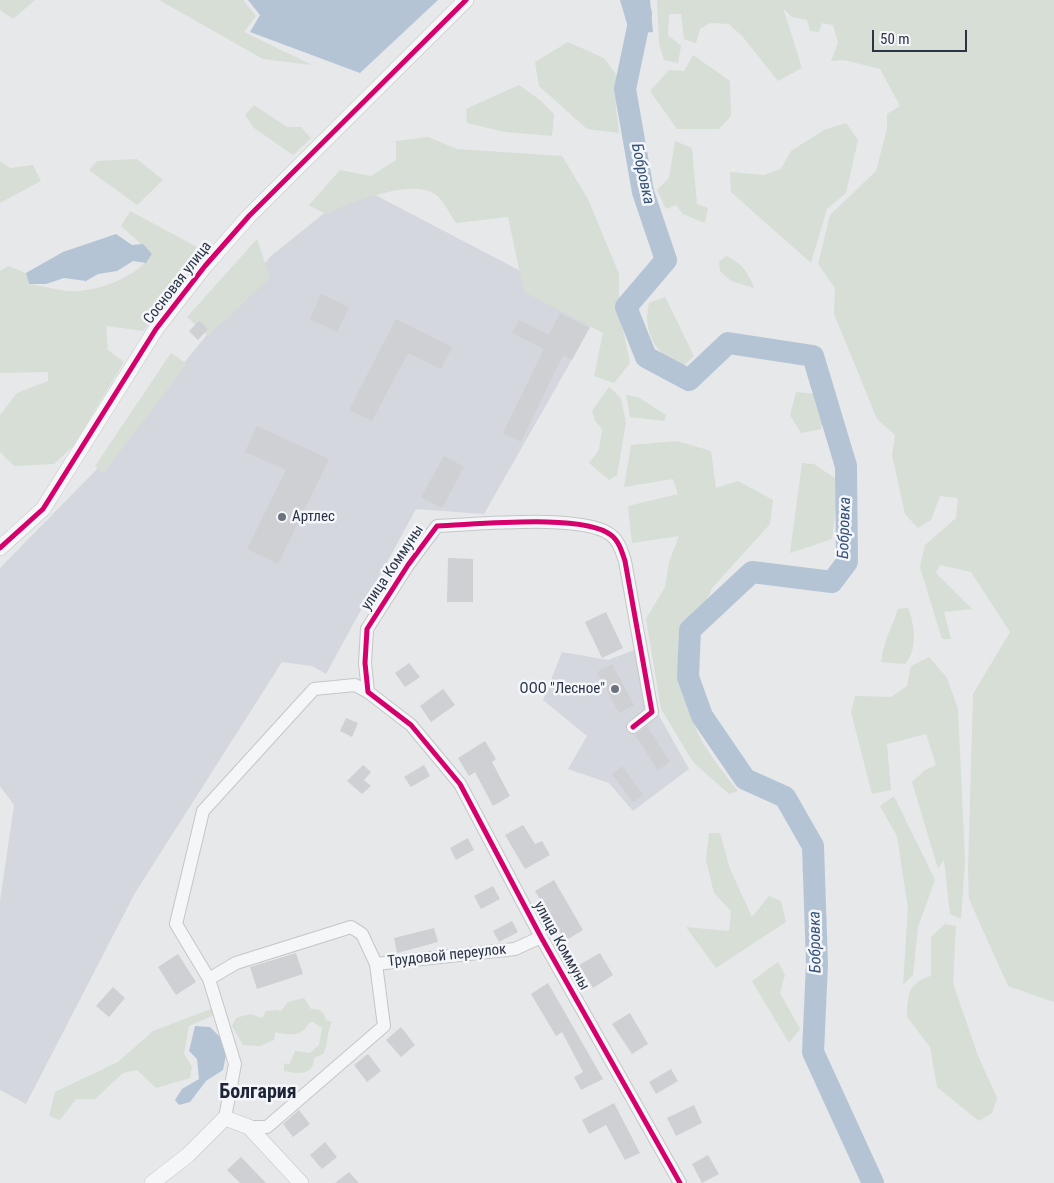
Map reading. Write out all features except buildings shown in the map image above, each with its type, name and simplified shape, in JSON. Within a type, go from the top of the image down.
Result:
[{"type":"street","name":"Сосновая улица","points":[[0,548],[43,509],[156,329],[205,266],[249,216],[466,0]]},
{"type":"street","name":"улица Коммуны","points":[[633,727],[652,712],[625,561],[621,547],[611,534],[586,524],[561,522],[437,526],[408,565],[367,629],[365,662],[368,692],[411,725],[460,784],[541,937],[680,1183]]},
{"type":"street","points":[[152,1183],[188,1154],[225,1118],[235,1064],[208,979],[176,924],[203,811],[314,689],[355,684],[368,692]]},
{"type":"street","points":[[208,979],[236,962],[351,927],[362,934],[376,964]]},
{"type":"street","name":"Трудовой переулок","points":[[249,1127],[268,1128],[384,1026],[376,964],[515,949],[541,937]]},
{"type":"street","points":[[225,1118],[249,1127],[301,1183]]},
{"type":"shaded area","points":[[0,0],[35,0],[13,19],[0,10]]},
{"type":"shaded area","points":[[159,0],[243,0],[256,16],[244,32],[312,65],[263,59]]},
{"type":"shaded area","points":[[657,0],[1054,0],[1054,1002],[1008,986],[969,899],[968,871],[973,694],[1010,632],[971,572],[940,565],[936,573],[972,609],[944,612],[951,639],[942,639],[920,567],[925,545],[956,518],[958,498],[940,496],[931,520],[918,528],[905,514],[892,455],[895,435],[877,419],[834,314],[835,288],[818,264],[830,215],[876,171],[887,129],[887,114],[900,106],[880,69],[844,60],[831,61],[838,43],[833,25],[822,23],[819,32],[810,31],[807,20],[792,17],[783,8],[802,68],[778,81],[743,37],[729,24],[710,23],[700,29],[696,43],[684,39],[681,14],[669,14],[668,35],[681,46],[678,63],[664,60],[659,43]]},
{"type":"shaded area","points":[[568,42],[604,58],[620,80],[616,107],[619,133],[587,129],[539,86],[535,62]]},
{"type":"shaded area","points":[[693,55],[730,81],[731,116],[719,129],[677,129],[650,91],[669,70],[684,71]]},
{"type":"shaded area","points":[[519,85],[540,100],[554,114],[552,136],[505,132],[467,123],[466,109]]},
{"type":"shaded area","points":[[254,105],[287,127],[301,127],[311,138],[293,155],[254,128],[245,115]]},
{"type":"shaded area","points":[[846,123],[858,140],[846,193],[827,209],[811,263],[731,192],[730,172],[764,175],[781,169],[791,151],[824,130]]},
{"type":"shaded area","points":[[428,137],[457,149],[562,156],[588,199],[619,274],[619,310],[630,363],[614,383],[594,376],[603,333],[524,292],[508,217],[456,223],[444,203],[435,194],[424,190],[411,189],[381,194],[326,214],[309,205],[340,170],[371,176],[396,160],[396,141]]},
{"type":"shaded area","points":[[675,141],[692,148],[697,204],[708,208],[705,223],[683,214],[676,205],[666,209],[657,190],[669,178]]},
{"type":"shaded area","points":[[137,159],[163,180],[137,205],[89,170],[97,161]]},
{"type":"shaded area","points":[[0,161],[10,168],[33,165],[41,181],[0,203]]},
{"type":"shaded area","name":"Артлес","points":[[358,186],[599,312],[484,514],[416,509],[326,674],[312,666],[282,662],[135,893],[26,1104],[0,1090],[0,901],[14,805],[0,786],[0,568],[100,466],[271,256]]},
{"type":"shaded area","points":[[130,211],[197,247],[144,331],[106,326],[108,350],[124,362],[73,446],[54,464],[14,466],[0,452],[0,415],[17,393],[48,381],[48,372],[0,373],[0,271],[8,266],[26,273],[29,284],[59,290],[86,290],[108,285],[138,269],[152,254],[121,226]]},
{"type":"shaded area","points":[[257,239],[270,278],[208,336],[187,317]]},
{"type":"shaded area","points":[[726,256],[744,269],[754,288],[731,281],[720,271],[719,262]]},
{"type":"shaded area","points":[[665,297],[694,356],[683,366],[665,356],[653,342],[650,333],[647,314],[649,303]]},
{"type":"shaded area","points":[[171,353],[187,364],[103,474],[95,466]]},
{"type":"shaded area","points":[[609,387],[621,398],[626,423],[617,475],[609,480],[589,463],[599,450],[602,429],[595,421],[592,411]]},
{"type":"shaded area","points":[[796,392],[817,394],[824,413],[821,429],[801,433],[790,415]]},
{"type":"shaded area","points":[[626,395],[638,397],[666,415],[664,421],[630,417]]},
{"type":"shaded area","points":[[677,441],[711,451],[716,488],[738,481],[773,500],[770,524],[712,588],[704,607],[681,625],[683,674],[693,722],[711,756],[738,791],[729,794],[693,762],[661,709],[646,619],[665,587],[669,562],[679,536],[632,543],[628,506],[678,494],[673,479],[624,487],[631,445]]},
{"type":"shaded area","points":[[802,463],[814,464],[839,481],[832,539],[790,553]]},
{"type":"shaded area","points":[[908,608],[914,629],[914,645],[909,658],[905,664],[881,662],[898,609]]},
{"type":"shaded area","name":"ООО \"Лесное\"","points":[[645,646],[657,712],[689,769],[633,811],[609,783],[568,769],[587,736],[543,700],[562,652],[608,660]]},
{"type":"shaded area","points":[[929,657],[947,678],[958,709],[965,861],[961,919],[950,914],[944,860],[938,869],[912,782],[925,770],[936,765],[926,734],[887,744],[891,790],[872,794],[851,712],[855,696],[891,697],[907,686],[911,666]]},
{"type":"shaded area","points":[[894,796],[935,880],[918,927],[913,975],[903,985],[908,908],[897,836],[880,806]]},
{"type":"shaded area","points":[[709,833],[720,833],[730,869],[752,917],[769,896],[781,901],[786,922],[716,968],[686,927],[729,931],[731,911],[714,893],[706,860]]},
{"type":"shaded area","points":[[945,924],[956,926],[953,983],[978,1056],[997,1098],[992,1113],[979,1121],[937,1087],[930,1047],[907,1017],[910,991],[917,982],[931,976],[931,937]]},
{"type":"shaded area","points":[[778,962],[785,975],[780,993],[800,1029],[789,1043],[752,981]]},
{"type":"shaded area","points":[[304,998],[311,1009],[321,1011],[326,1020],[332,1022],[323,1054],[314,1058],[313,1064],[308,1071],[294,1073],[284,1071],[284,1063],[289,1065],[295,1051],[310,1053],[319,1045],[322,1028],[313,1022],[309,1023],[306,1028],[298,1033],[275,1032],[274,1040],[260,1046],[243,1045],[232,1026],[236,1018],[250,1014],[262,1018],[266,1011],[278,1010],[280,1012],[288,1002]]},
{"type":"shaded area","points":[[216,1007],[214,1015],[189,1026],[184,1054],[192,1067],[190,1078],[156,1088],[137,1070],[123,1073],[95,1099],[76,1099],[60,1120],[49,1116],[55,1092],[118,1062],[153,1031]]},
{"type":"water","points":[[248,0],[438,0],[360,73],[250,32],[260,15]]},
{"type":"water","points":[[620,0],[650,0],[653,32],[630,34]]},
{"type":"water","points":[[116,234],[132,245],[143,244],[152,254],[146,263],[133,261],[117,271],[98,274],[86,281],[64,278],[46,284],[29,284],[26,273],[63,252]]},
{"type":"water","points":[[195,1026],[210,1027],[221,1038],[227,1050],[223,1070],[206,1081],[190,1102],[179,1105],[175,1100],[182,1089],[199,1079],[197,1059],[189,1051]]},
{"type":"waterway","name":"Бобровка","points":[[634,0],[641,13],[625,89],[643,192],[666,260],[626,307],[646,357],[689,380],[728,343],[813,356],[846,466],[847,562],[832,582],[752,572],[690,630],[688,677],[702,716],[745,779],[785,797],[813,846],[817,964],[813,1052],[873,1183]]},
{"type":"cycle path","points":[[0,548],[43,509],[156,329],[205,266],[249,216],[466,0]]},
{"type":"cycle path","points":[[633,727],[652,712],[625,561],[614,537],[597,528],[553,522],[437,526],[408,565],[367,629],[365,663],[368,692],[411,725],[460,784],[541,937],[680,1183]]},
{"type":"place","name":"Артлес","points":[[282,517]]},
{"type":"place","name":"ООО \"Лесное\"","points":[[615,689]]},
{"type":"district","name":"Болгария","points":[[258,1093]]}]
